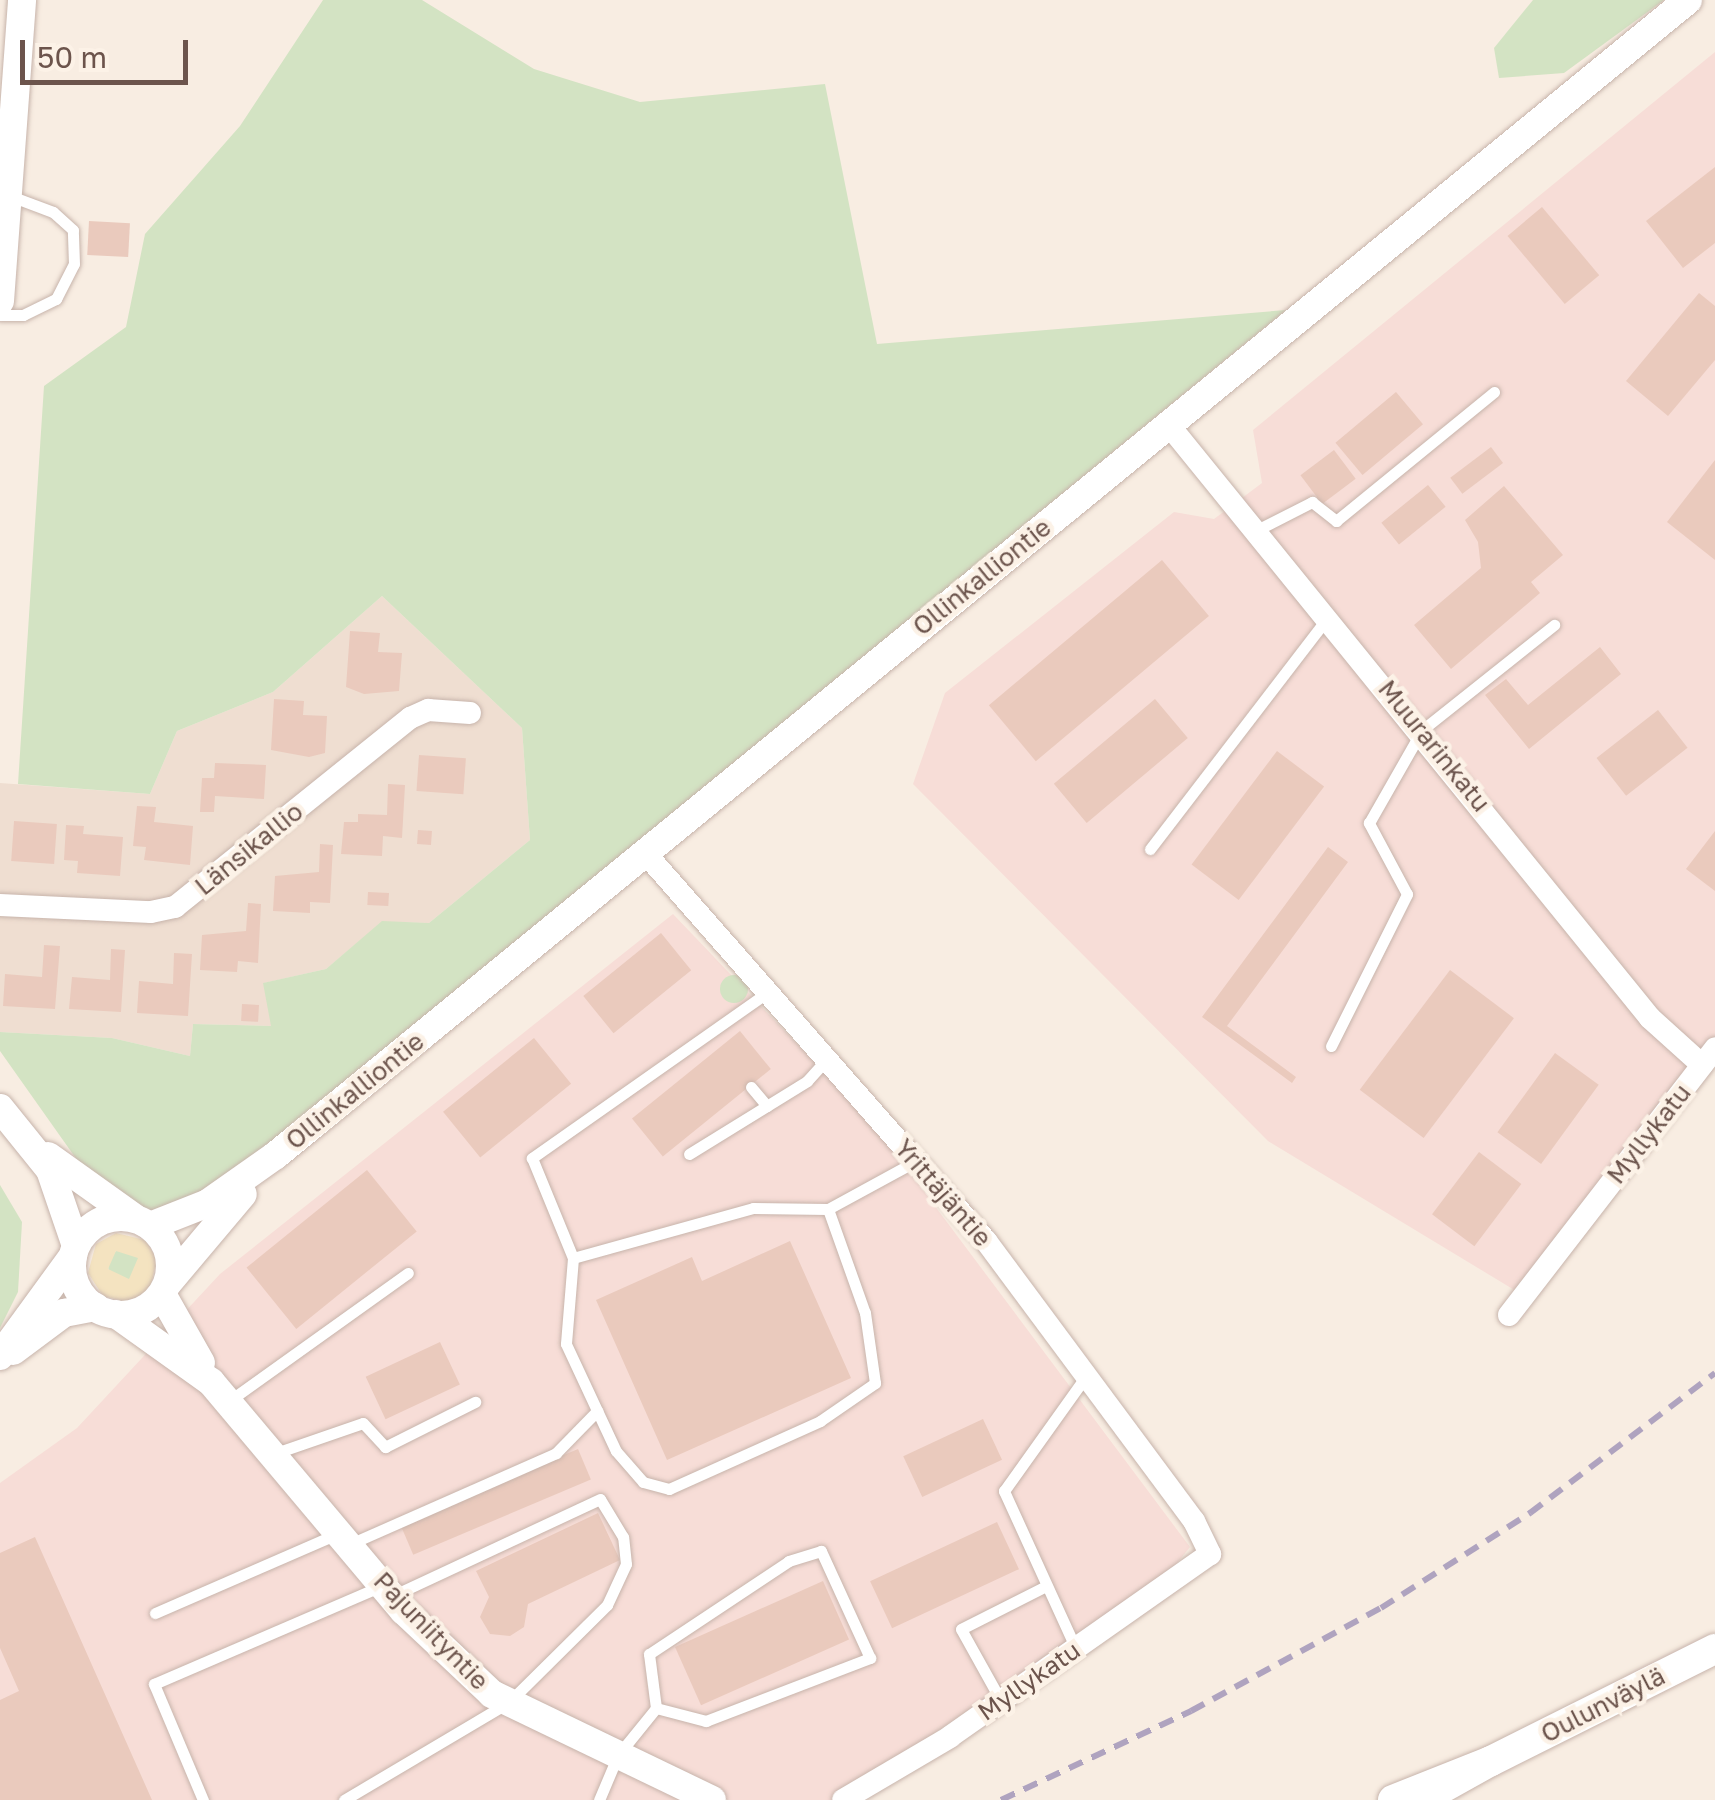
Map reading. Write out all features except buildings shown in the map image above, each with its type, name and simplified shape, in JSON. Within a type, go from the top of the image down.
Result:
[{"type":"main road","name":"Oulunväylä","points":[[1392,1800],[1490,1761],[1715,1648]]},
{"type":"main road","name":"Oulunväylä","points":[[1421,1800],[1454,1777]]},
{"type":"street","points":[[0,302],[8,195],[10,38],[22,0]]},
{"type":"street","name":"Ollinkalliontie","points":[[143,1222],[208,1203],[276,1155],[1688,0]]},
{"type":"street","name":"Muurarinkatu","points":[[1168,424],[1422,730],[1650,1018],[1708,1056]]},
{"type":"street","name":"Länsikallio","points":[[0,905],[151,912],[175,907],[410,718],[428,710],[470,713]]},
{"type":"street","name":"Yrittäjäntie","points":[[646,854],[986,1241],[1194,1522],[1210,1554]]},
{"type":"street","name":"Myllykatu","points":[[1510,1315],[1708,1056]]},
{"type":"street","points":[[0,1108],[62,1190],[75,1251],[74,1281],[105,1311]]},
{"type":"street","points":[[0,1359],[47,1323],[105,1311],[138,1312],[164,1289],[168,1250],[143,1222],[30,1144]]},
{"type":"street","name":"Ollinkalliontie","points":[[164,1289],[276,1155]]},
{"type":"street","points":[[0,1359],[98,1222],[143,1222]]},
{"type":"street","name":"Pajuniityntie","points":[[164,1289],[220,1392],[388,1590],[492,1694],[712,1800]]},
{"type":"street","name":"Pajuniityntie","points":[[105,1311],[220,1392]]},
{"type":"street","name":"Myllykatu","points":[[843,1800],[1000,1702],[1210,1554]]},
{"type":"lane","points":[[0,315],[23,315],[56,299],[74,264],[73,230],[53,212],[8,195]]},
{"type":"lane","points":[[1258,530],[1312,502],[1336,521],[1494,392]]},
{"type":"lane","points":[[1150,849],[1328,616]]},
{"type":"lane","points":[[1331,1046],[1407,894],[1369,822],[1422,730],[1554,625]]},
{"type":"lane","points":[[768,992],[532,1158],[573,1258],[566,1344],[616,1451],[644,1482],[669,1489],[820,1421],[875,1383],[865,1313],[828,1209]]},
{"type":"lane","points":[[688,1154],[807,1082],[827,1059]]},
{"type":"lane","points":[[750,1087],[767,1106]]},
{"type":"lane","points":[[573,1258],[753,1208],[828,1209],[916,1160]]},
{"type":"lane","points":[[220,1392],[408,1273]]},
{"type":"lane","points":[[1076,1648],[1004,1491],[1086,1376]]},
{"type":"lane","points":[[273,1454],[363,1423],[385,1447],[476,1402]]},
{"type":"lane","points":[[156,1613],[556,1454],[597,1411]]},
{"type":"lane","points":[[203,1800],[154,1684],[600,1499],[623,1537],[626,1564],[607,1605],[509,1702],[344,1800]]},
{"type":"lane","points":[[599,1800],[618,1755],[656,1708],[649,1654],[789,1560],[820,1551],[870,1658],[706,1721],[656,1708]]},
{"type":"lane","points":[[1000,1702],[960,1630],[1046,1586]]},
{"type":"shaded area","points":[[1715,52],[1715,1041],[1521,1294],[1268,1141],[913,784],[945,693],[1174,512],[1214,519],[1262,483],[1253,430]]},
{"type":"shaded area","points":[[382,596],[522,728],[530,840],[429,923],[382,922],[326,969],[264,983],[272,1026],[193,1024],[190,1056],[112,1038],[0,1032],[0,783],[150,794],[177,731],[273,692]]},
{"type":"shaded area","points":[[673,914],[875,1126],[1190,1547],[1164,1579],[835,1800],[0,1800],[0,1483],[77,1428],[220,1274]]},
{"type":"green space","points":[[323,0],[422,0],[534,69],[640,102],[825,84],[877,344],[1286,310],[244,1165],[167,1214],[125,1204],[82,1167],[0,1051],[0,1032],[112,1038],[190,1056],[193,1024],[271,1026],[263,983],[326,969],[382,921],[429,923],[530,840],[522,728],[382,596],[273,692],[177,731],[150,794],[18,784],[44,386],[126,327],[145,234],[240,126]]},
{"type":"green space","points":[[1533,0],[1664,0],[1564,73],[1499,78],[1494,48]]},
{"type":"green space","points":[[734,975],[744,979],[748,989],[744,999],[734,1003],[724,999],[720,989],[724,979]]},
{"type":"green space","points":[[0,1185],[22,1222],[18,1292],[0,1328]]},
{"type":"green space","points":[[124,1249],[135,1254],[140,1265],[135,1276],[124,1281],[113,1276],[108,1265],[113,1254]]},
{"type":"sand","points":[[116,1233],[145,1240],[157,1259],[150,1289],[128,1302],[103,1296],[88,1273],[96,1244]],"holes":[[[116,1251],[138,1258],[129,1279],[108,1269]]]},
{"type":"railway","points":[[1001,1800],[1191,1711],[1381,1608],[1530,1513],[1715,1373]]}]
